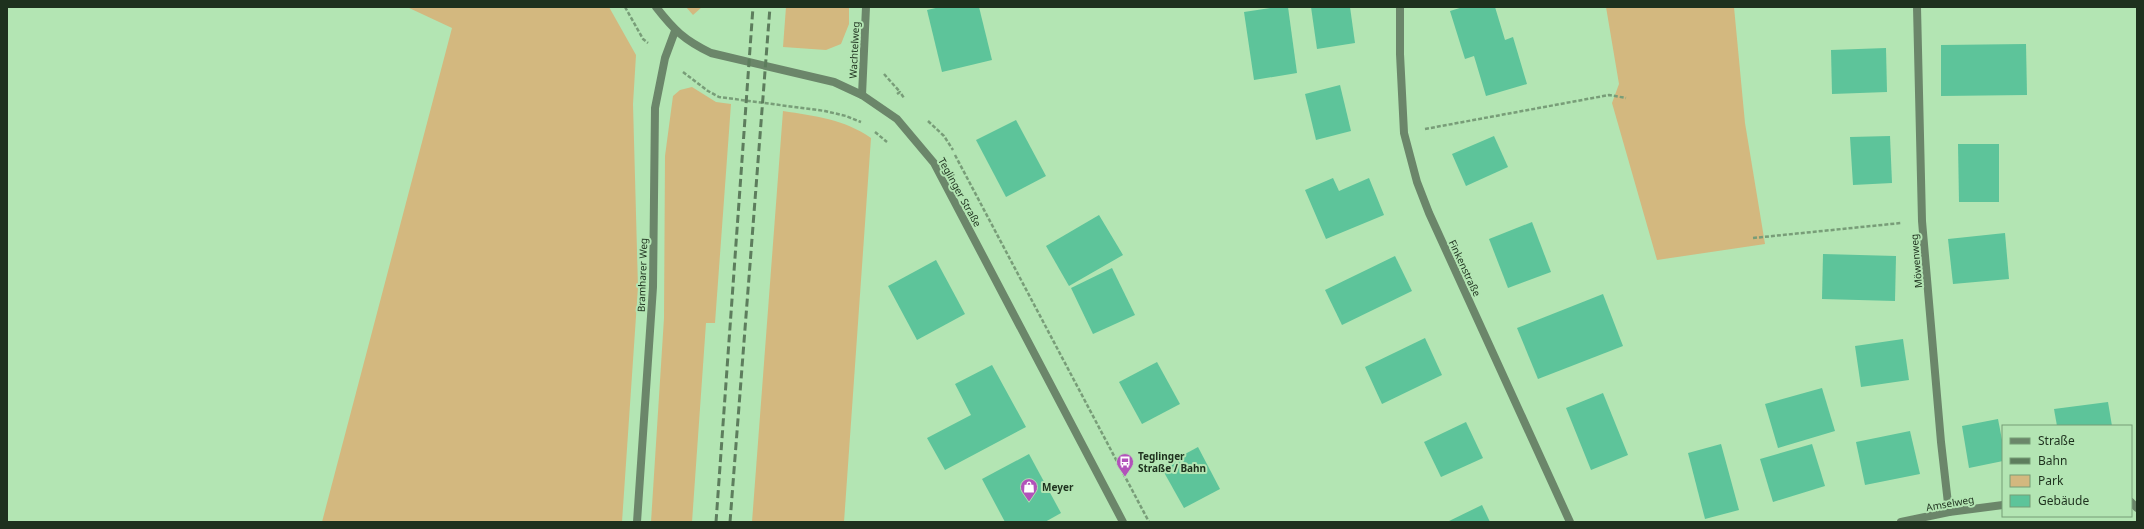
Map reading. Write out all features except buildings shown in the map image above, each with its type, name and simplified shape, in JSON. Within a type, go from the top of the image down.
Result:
[{"type":"street","name":"Teglinger Straße","points":[[656,7],[675,31],[692,44],[710,53],[834,82],[862,94],[897,119],[934,163],[1123,522]]},
{"type":"street","name":"Wachtelweg","points":[[862,94],[866,7]]},
{"type":"street","name":"Finkenstraße","points":[[1400,7],[1400,54],[1404,133],[1417,182],[1429,213],[1570,522]]},
{"type":"street","name":"Möwenweg","points":[[1917,7],[1922,221],[1941,442],[1949,512]]},
{"type":"street","name":"Bramharer Weg","points":[[637,522],[653,287],[655,108],[665,58],[675,31]]},
{"type":"street","name":"Amselweg","points":[[1901,522],[1949,512],[2002,505]]},
{"type":"path","points":[[625,7],[643,39],[698,85],[719,96],[825,111],[846,116],[866,125]]},
{"type":"path","points":[[1404,133],[1609,95],[1626,98]]},
{"type":"path","points":[[872,129],[890,145]]},
{"type":"path","points":[[1753,238],[1922,221]]},
{"type":"green space","points":[[407,7],[609,7],[636,55],[633,104],[638,287],[622,522],[322,522],[452,28]]},
{"type":"green space","points":[[686,7],[702,7],[693,15]]},
{"type":"green space","points":[[786,7],[849,7],[849,24],[841,44],[826,50],[783,47]]},
{"type":"green space","points":[[1606,7],[1734,7],[1745,123],[1765,244],[1657,260],[1612,103],[1619,84]]},
{"type":"green space","points":[[692,87],[716,102],[731,104],[715,323],[706,323],[692,522],[651,522],[664,318],[665,156],[673,96],[680,90]]},
{"type":"green space","points":[[783,111],[840,122],[871,138],[844,522],[752,522]]},
{"type":"railway","points":[[716,522],[753,7]]},
{"type":"railway","points":[[730,522],[770,7]]},
{"type":"place","name":"Teglinger Straße / Bahn","points":[[1125,477]]},
{"type":"place","name":"Meyer","points":[[1029,502]]}]
